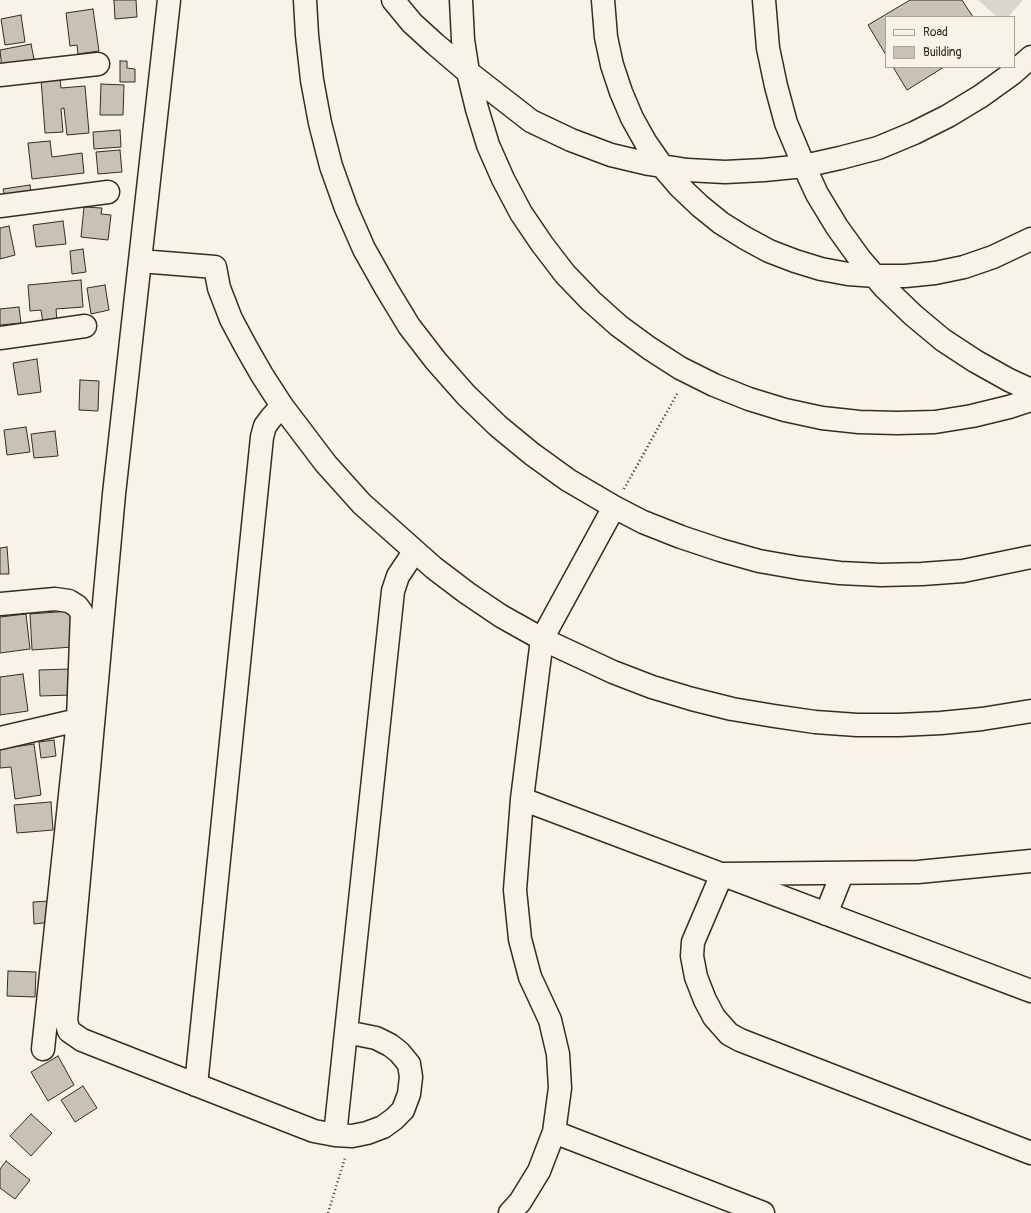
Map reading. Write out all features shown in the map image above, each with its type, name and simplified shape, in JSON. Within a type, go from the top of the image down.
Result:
[{"type":"street","points":[[169,0],[114,494],[66,1021],[69,1030],[82,1040],[314,1131],[343,1136],[367,1133],[383,1127],[394,1119],[404,1110],[409,1094],[411,1078],[409,1064],[390,1044],[376,1038],[346,1032]]},
{"type":"street","points":[[305,0],[312,80],[320,123],[331,166],[346,208],[364,249],[410,326],[436,361],[466,395],[498,426],[532,454],[568,480],[643,522],[681,537],[759,561],[840,573],[881,575],[963,571],[1031,558]]},
{"type":"street","points":[[393,0],[412,23],[435,44],[531,121],[571,140],[611,156],[687,170],[725,172],[804,166],[878,148],[914,133],[948,116],[982,96],[1013,73],[1031,57]]},
{"type":"street","points":[[461,0],[463,40],[468,72],[477,109],[491,152],[521,213],[565,274],[586,296],[619,326],[648,348],[689,372],[721,388],[778,408],[822,418],[897,424],[935,422],[1009,408],[1031,400]]},
{"type":"street","points":[[603,0],[606,37],[612,65],[632,118],[646,143],[662,166],[685,192],[716,219],[744,238],[769,251],[794,261],[821,269],[848,274],[876,276],[905,276],[935,273],[964,267],[993,257],[1031,239]]},
{"type":"street","points":[[764,0],[768,48],[786,123],[817,194],[837,227],[860,259],[885,288],[913,315],[943,340],[975,361],[1009,380],[1031,390]]},
{"type":"street","points":[[0,76],[98,64]]},
{"type":"street","points":[[0,206],[108,192]]},
{"type":"street","points":[[140,261],[214,267],[219,288],[231,319],[262,375],[282,406],[326,464],[362,504],[414,552],[467,593],[501,616],[542,639],[613,672],[652,687],[732,709],[774,716],[815,722],[857,725],[899,725],[982,719],[1031,711]]},
{"type":"street","points":[[0,338],[85,326]]},
{"type":"street","points":[[196,1085],[262,438],[268,422],[282,406]]},
{"type":"street","points":[[510,1213],[520,1202],[538,1171],[554,1132],[560,1088],[558,1054],[550,1020],[530,977],[520,939],[515,890],[522,799],[542,639],[614,507]]},
{"type":"street","points":[[343,1136],[346,1032],[393,591],[398,576],[414,552]]},
{"type":"street","points":[[0,604],[55,599],[69,601],[82,613],[78,720],[43,1049]]},
{"type":"street","points":[[0,738],[78,720]]},
{"type":"street","points":[[522,799],[1031,991]]},
{"type":"street","points":[[722,874],[842,874],[918,872],[1031,861]]},
{"type":"street","points":[[722,874],[693,942],[692,956],[696,977],[705,1000],[714,1017],[729,1034],[740,1040],[1031,1153]]},
{"type":"street","points":[[826,914],[842,874]]},
{"type":"street","points":[[554,1132],[763,1213]]},
{"type":"path","points":[[614,507],[689,372]]},
{"type":"path","points":[[328,1213],[343,1136]]},
{"type":"shaded area","points":[[978,0],[1023,0],[1009,16],[996,16]]},
{"type":"building","points":[[114,0],[136,0],[137,17],[115,19]]},
{"type":"building","points":[[910,0],[962,0],[972,16],[885,16],[885,53],[868,25]]},
{"type":"building","points":[[93,9],[99,51],[78,54],[77,45],[70,46],[66,13]]},
{"type":"building","points":[[21,15],[25,42],[5,45],[1,19]]},
{"type":"building","points":[[31,44],[35,64],[2,70],[0,50]]},
{"type":"building","points":[[120,61],[127,61],[127,68],[135,69],[135,82],[120,82]]},
{"type":"building","points":[[894,68],[942,68],[907,90]]},
{"type":"building","points":[[60,77],[61,88],[85,86],[89,133],[67,135],[64,108],[61,109],[63,132],[45,133],[41,79]]},
{"type":"building","points":[[101,84],[124,85],[123,115],[100,115]]},
{"type":"building","points":[[120,130],[121,147],[94,149],[93,132]]},
{"type":"building","points":[[50,141],[52,157],[82,153],[84,173],[32,179],[28,143]]},
{"type":"building","points":[[120,150],[122,172],[98,174],[96,152]]},
{"type":"building","points":[[30,185],[31,194],[5,198],[3,189]]},
{"type":"building","points":[[84,207],[102,208],[101,214],[111,215],[108,240],[81,237]]},
{"type":"building","points":[[63,221],[66,244],[36,247],[33,225]]},
{"type":"building","points":[[9,226],[15,255],[0,259],[0,228]]},
{"type":"building","points":[[83,249],[86,272],[72,274],[70,251]]},
{"type":"building","points":[[81,280],[83,307],[56,309],[57,322],[43,323],[41,310],[30,311],[28,285]]},
{"type":"building","points":[[105,285],[109,310],[91,314],[87,288]]},
{"type":"building","points":[[19,307],[21,323],[0,325],[0,309]]},
{"type":"building","points":[[37,359],[41,392],[18,395],[13,363]]},
{"type":"building","points":[[80,380],[99,381],[98,411],[79,410]]},
{"type":"building","points":[[26,427],[30,452],[7,455],[4,430]]},
{"type":"building","points":[[55,431],[58,456],[34,458],[31,434]]},
{"type":"building","points":[[7,547],[9,574],[0,574],[0,548]]},
{"type":"building","points":[[70,611],[72,647],[32,650],[30,614]]},
{"type":"building","points":[[26,614],[30,649],[0,653],[0,617]]},
{"type":"building","points":[[70,669],[71,695],[40,696],[39,670]]},
{"type":"building","points":[[23,674],[28,711],[0,715],[0,677]]},
{"type":"building","points":[[54,740],[56,756],[41,758],[39,742]]},
{"type":"building","points":[[34,744],[41,795],[15,799],[11,767],[0,768],[0,749]]},
{"type":"building","points":[[51,802],[53,830],[17,833],[14,805]]},
{"type":"building","points":[[51,901],[52,922],[34,924],[33,902]]},
{"type":"building","points":[[8,971],[36,972],[35,997],[7,996]]},
{"type":"building","points":[[58,1056],[74,1085],[48,1101],[31,1072]]},
{"type":"building","points":[[83,1086],[97,1108],[75,1122],[61,1100]]},
{"type":"building","points":[[31,1114],[52,1133],[31,1156],[10,1136]]},
{"type":"building","points":[[6,1161],[30,1180],[15,1199],[0,1188],[0,1169]]}]
